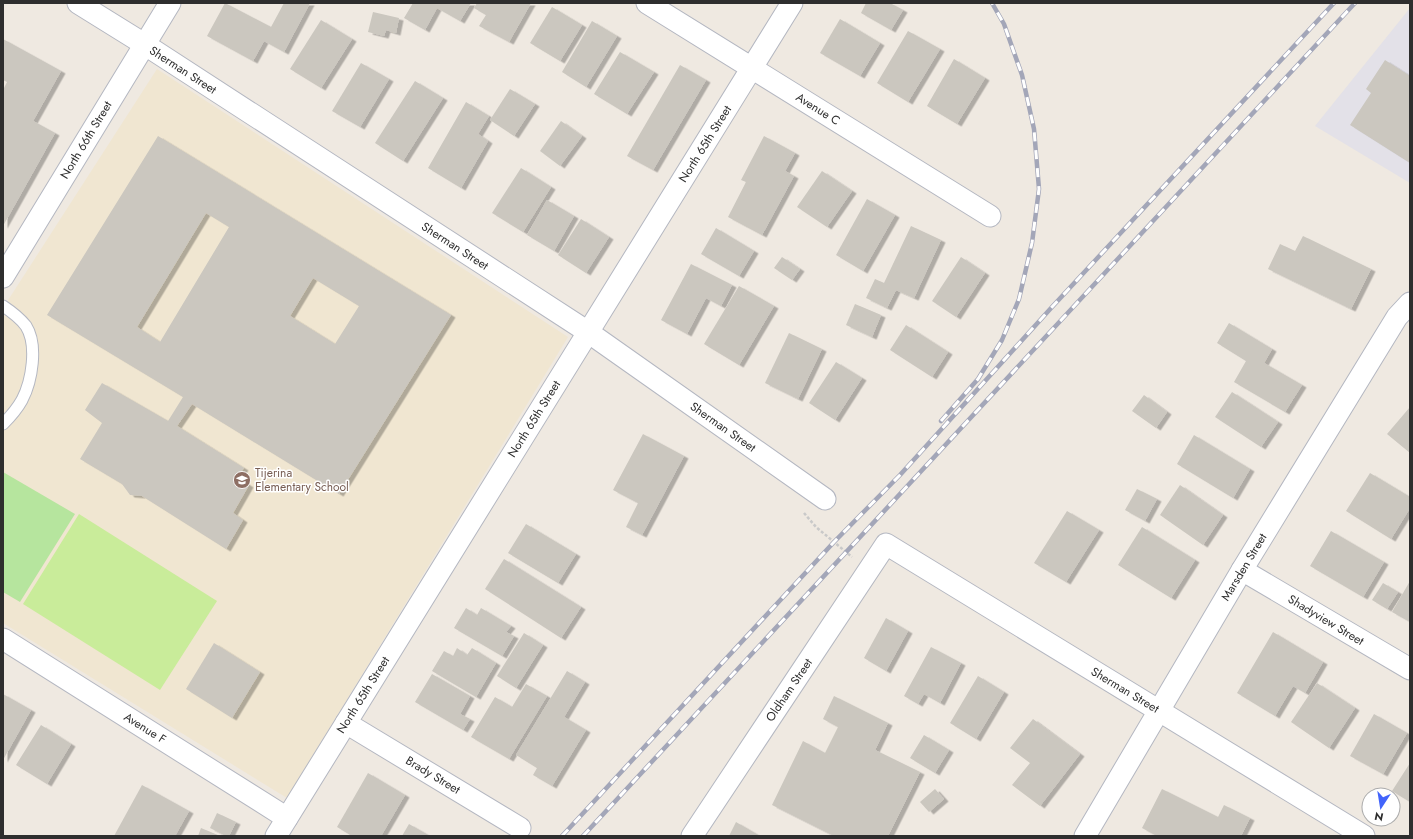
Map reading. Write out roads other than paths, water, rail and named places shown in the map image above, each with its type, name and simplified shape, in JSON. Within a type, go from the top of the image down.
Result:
[{"type":"street","name":"Sherman Street","points":[[78,3],[144,44],[588,332],[825,499]]},
{"type":"street","name":"North 66th Street","points":[[3,277],[170,3]]},
{"type":"street","name":"Avenue C","points":[[647,3],[990,216]]},
{"type":"street","name":"North 65th Street","points":[[276,836],[792,3]]},
{"type":"street","name":"Marsden Street","points":[[1085,836],[1242,570],[1397,317],[1410,304]]},
{"type":"street","name":"Sherman Street","points":[[886,544],[1364,836]]},
{"type":"street","name":"Oldham Street","points":[[692,836],[886,544]]},
{"type":"street","name":"Shadyview Street","points":[[1242,570],[1410,670]]},
{"type":"street","name":"Avenue F","points":[[3,639],[288,818]]},
{"type":"street","name":"Brady Street","points":[[346,723],[520,828]]},
{"type":"lane","points":[[3,306],[16,314],[27,328],[33,345],[31,374],[23,398],[13,414],[3,424]]},
{"type":"railway","points":[[941,421],[978,379],[1002,340],[1019,299],[1032,243],[1039,189],[1034,129],[1022,75],[1004,24],[992,3]]},
{"type":"railway","points":[[562,836],[834,542],[900,475],[1052,307],[1334,3]]},
{"type":"railway","points":[[583,836],[1355,3]]},
{"type":"place","name":"Tijerina Elementary School","points":[[242,480]]}]
